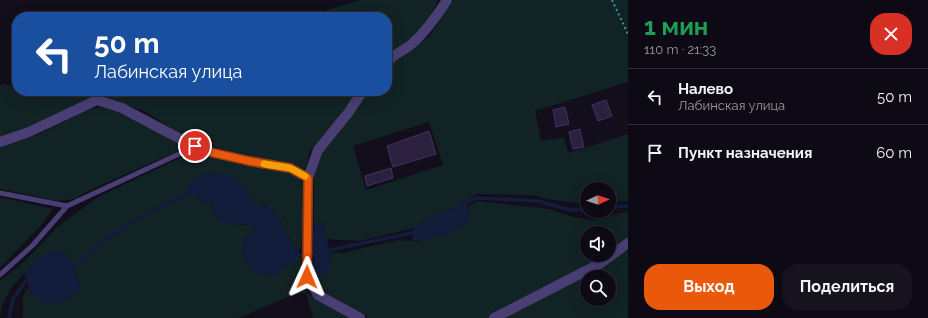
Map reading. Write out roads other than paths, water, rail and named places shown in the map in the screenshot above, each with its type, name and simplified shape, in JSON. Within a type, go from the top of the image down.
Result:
[{"type":"street","points":[[392,57],[414,42],[438,15],[447,0]]},
{"type":"street","points":[[360,96],[318,150],[308,178],[307,277],[318,295],[360,318]]},
{"type":"street","points":[[0,142],[29,132],[97,100],[122,108],[201,150],[249,161],[290,168],[308,178]]},
{"type":"street","points":[[494,318],[601,263],[628,243]]},
{"type":"lane","points":[[0,275],[33,245],[53,220],[67,206],[195,146]]},
{"type":"lane","points":[[0,193],[67,206]]},
{"type":"water","points":[[206,173],[226,174],[236,179],[255,204],[273,209],[279,217],[289,239],[300,255],[273,276],[262,275],[252,269],[245,259],[242,248],[244,239],[256,232],[250,224],[241,225],[221,222],[214,215],[211,203],[195,197],[188,189],[192,180]]},
{"type":"water","points":[[466,202],[469,209],[469,217],[463,226],[441,236],[425,240],[412,240],[414,228],[431,217]]},
{"type":"water","points":[[317,222],[323,223],[328,242],[330,261],[328,274],[320,275],[314,265],[313,237]]},
{"type":"water","points":[[52,251],[66,252],[81,288],[69,299],[56,303],[45,304],[30,292],[24,273],[36,260]]},
{"type":"waterway","points":[[70,270],[77,266],[95,248],[118,231],[155,209],[194,192]]},
{"type":"waterway","points":[[465,204],[466,202],[477,198],[539,201],[569,210],[580,209]]},
{"type":"waterway","points":[[616,207],[628,206]]},
{"type":"waterway","points":[[325,251],[417,232]]},
{"type":"waterway","points":[[296,254],[300,255],[319,252]]},
{"type":"waterway","points":[[9,318],[13,299],[26,281],[29,280]]}]
